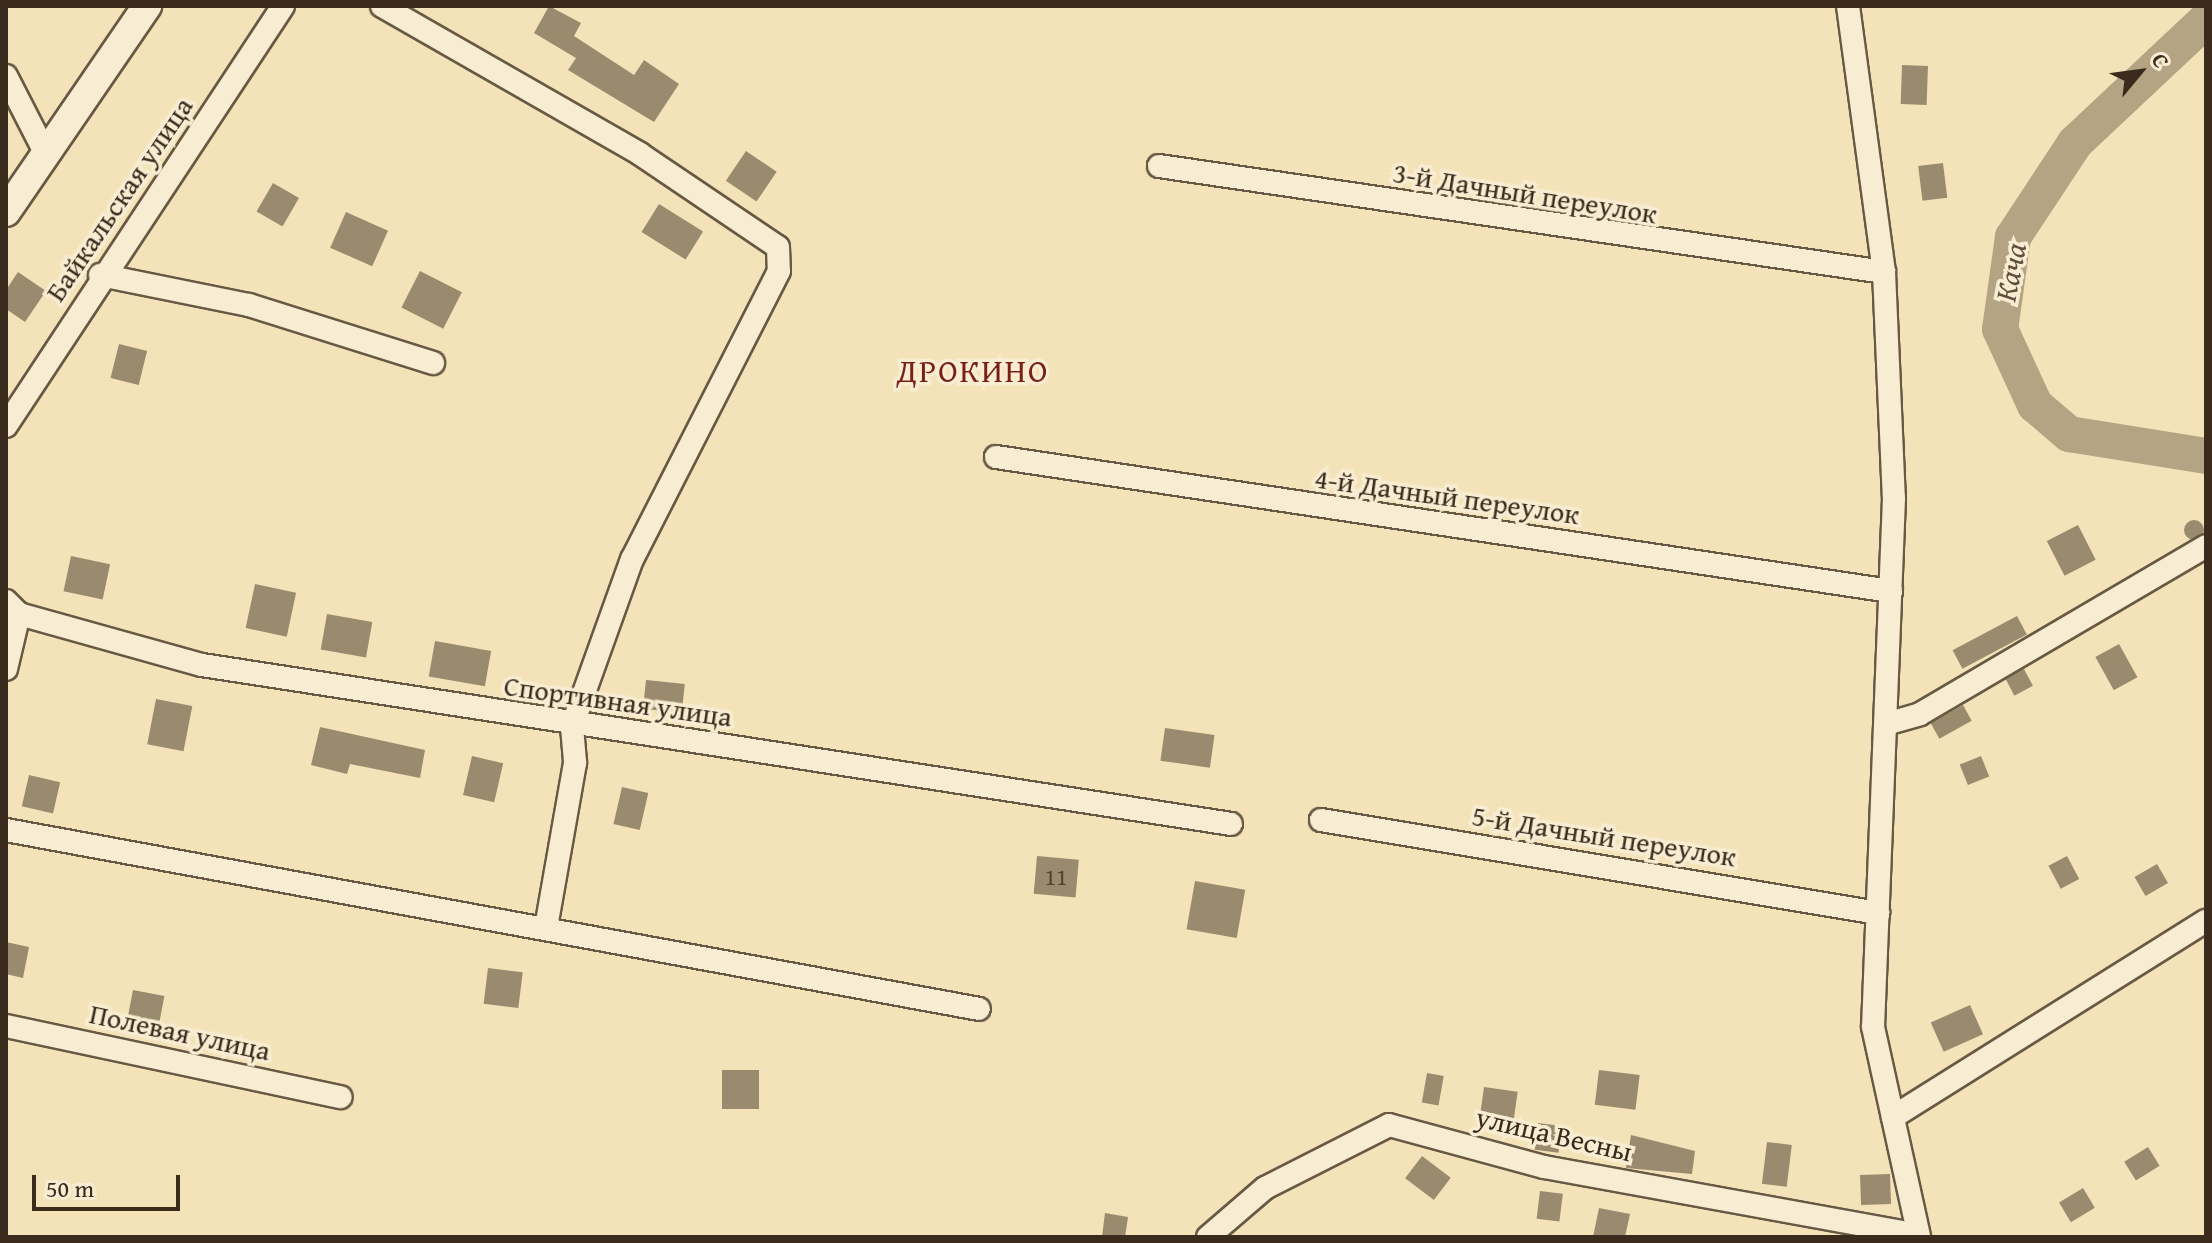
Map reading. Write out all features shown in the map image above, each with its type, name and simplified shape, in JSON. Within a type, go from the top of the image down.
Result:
[{"type":"street","points":[[6,212],[147,6]]},
{"type":"street","name":"Байкальская улица","points":[[6,426],[100,275],[283,6]]},
{"type":"street","points":[[382,6],[640,154],[778,247],[779,271],[632,559],[572,727],[575,763],[546,927]]},
{"type":"street","points":[[1848,6],[1884,272],[1894,498],[1873,1027],[1919,1236]]},
{"type":"street","points":[[6,76],[46,154]]},
{"type":"street","name":"3-й Дачный переулок","points":[[1159,166],[1884,272]]},
{"type":"street","points":[[100,275],[249,305],[433,363]]},
{"type":"street","name":"4-й Дачный переулок","points":[[996,457],[1891,591]]},
{"type":"street","points":[[1886,724],[1920,714],[2206,546]]},
{"type":"street","points":[[6,669],[12,608]]},
{"type":"street","name":"Спортивная улица","points":[[12,608],[202,665],[572,727],[1231,824]]},
{"type":"street","name":"5-й Дачный переулок","points":[[1321,820],[1878,913]]},
{"type":"street","points":[[6,830],[979,1009]]},
{"type":"street","points":[[1893,1117],[2206,921]]},
{"type":"street","name":"Полевая улица","points":[[6,1026],[341,1097]]},
{"type":"street","name":"улица Весны","points":[[1208,1237],[1265,1188],[1389,1125],[1544,1167],[1919,1236]]},
{"type":"building","points":[[549,6],[581,23],[574,36],[634,75],[644,60],[679,84],[654,122],[568,70],[576,58],[534,33]]},
{"type":"building","points":[[1902,65],[1928,66],[1927,105],[1901,104]]},
{"type":"building","points":[[746,151],[777,172],[757,202],[726,181]]},
{"type":"building","points":[[1943,163],[1947,198],[1922,201],[1918,166]]},
{"type":"building","points":[[273,183],[299,198],[282,227],[256,212]]},
{"type":"building","points":[[659,204],[703,232],[686,260],[642,232]]},
{"type":"building","points":[[346,212],[388,231],[372,266],[330,248]]},
{"type":"building","points":[[420,271],[462,292],[443,329],[401,308]]},
{"type":"building","points":[[18,272],[46,291],[25,322],[6,309],[6,290]]},
{"type":"building","points":[[119,344],[147,351],[139,385],[111,378]]},
{"type":"building","points":[[2194,520],[2201,523],[2204,530],[2201,537],[2194,540],[2187,537],[2184,530],[2187,523]]},
{"type":"building","points":[[2078,525],[2096,560],[2065,576],[2047,541]]},
{"type":"building","points":[[71,556],[110,564],[103,600],[64,591]]},
{"type":"building","points":[[255,584],[296,593],[287,637],[246,628]]},
{"type":"building","points":[[327,614],[372,622],[366,657],[321,649]]},
{"type":"building","points":[[2017,616],[2027,635],[1962,669],[1953,650]]},
{"type":"building","points":[[435,641],[491,651],[485,686],[429,676]]},
{"type":"building","points":[[2119,644],[2137,677],[2114,690],[2095,657]]},
{"type":"building","points":[[2024,669],[2033,686],[2014,696],[2005,679]]},
{"type":"building","points":[[646,680],[685,684],[682,713],[643,709]]},
{"type":"building","points":[[156,699],[192,706],[184,751],[147,744]]},
{"type":"building","points":[[1963,705],[1972,721],[1939,739],[1931,723]]},
{"type":"building","points":[[320,727],[425,750],[420,778],[350,764],[347,774],[311,765]]},
{"type":"building","points":[[1165,728],[1215,735],[1210,768],[1160,761]]},
{"type":"building","points":[[472,756],[503,763],[494,802],[463,795]]},
{"type":"building","points":[[1981,756],[1989,776],[1968,785],[1960,765]]},
{"type":"building","points":[[29,775],[60,782],[53,813],[22,806]]},
{"type":"building","points":[[622,787],[648,793],[640,830],[613,824]]},
{"type":"building","points":[[1037,856],[1079,860],[1076,898],[1034,894]]},
{"type":"building","points":[[2067,856],[2079,879],[2061,889],[2048,866]]},
{"type":"building","points":[[2157,864],[2168,883],[2145,896],[2134,877]]},
{"type":"building","points":[[1195,881],[1245,890],[1237,938],[1186,929]]},
{"type":"building","points":[[6,942],[29,947],[23,978],[6,974]]},
{"type":"building","points":[[488,968],[523,972],[518,1008],[484,1004]]},
{"type":"building","points":[[133,990],[164,996],[156,1039],[125,1033]]},
{"type":"building","points":[[1970,1005],[1983,1034],[1944,1052],[1931,1022]]},
{"type":"building","points":[[722,1070],[759,1070],[759,1109],[722,1109]]},
{"type":"building","points":[[1599,1070],[1640,1075],[1635,1110],[1595,1105]]},
{"type":"building","points":[[1427,1073],[1444,1076],[1439,1105],[1422,1103]]},
{"type":"building","points":[[1484,1087],[1518,1092],[1513,1122],[1480,1118]]},
{"type":"building","points":[[1538,1123],[1562,1126],[1559,1153],[1535,1150]]},
{"type":"building","points":[[1631,1135],[1695,1151],[1692,1174],[1626,1168]]},
{"type":"building","points":[[1767,1142],[1792,1145],[1787,1187],[1762,1184]]},
{"type":"building","points":[[2148,1147],[2160,1166],[2136,1180],[2124,1162]]},
{"type":"building","points":[[1422,1156],[1451,1178],[1434,1200],[1405,1178]]},
{"type":"building","points":[[1890,1174],[1891,1204],[1861,1205],[1860,1175]]},
{"type":"building","points":[[2083,1188],[2095,1208],[2071,1222],[2059,1202]]},
{"type":"building","points":[[1540,1191],[1563,1194],[1559,1222],[1537,1219]]},
{"type":"building","points":[[1599,1208],[1630,1214],[1625,1237],[1593,1237]]},
{"type":"building","points":[[1105,1213],[1128,1217],[1125,1237],[1102,1237]]},
{"type":"waterway","name":"Кача","points":[[2206,20],[2075,143],[2013,237],[2000,329],[2035,405],[2069,434],[2206,456]]},
{"type":"district","name":"ДРОКИНО","points":[[973,371]]}]
